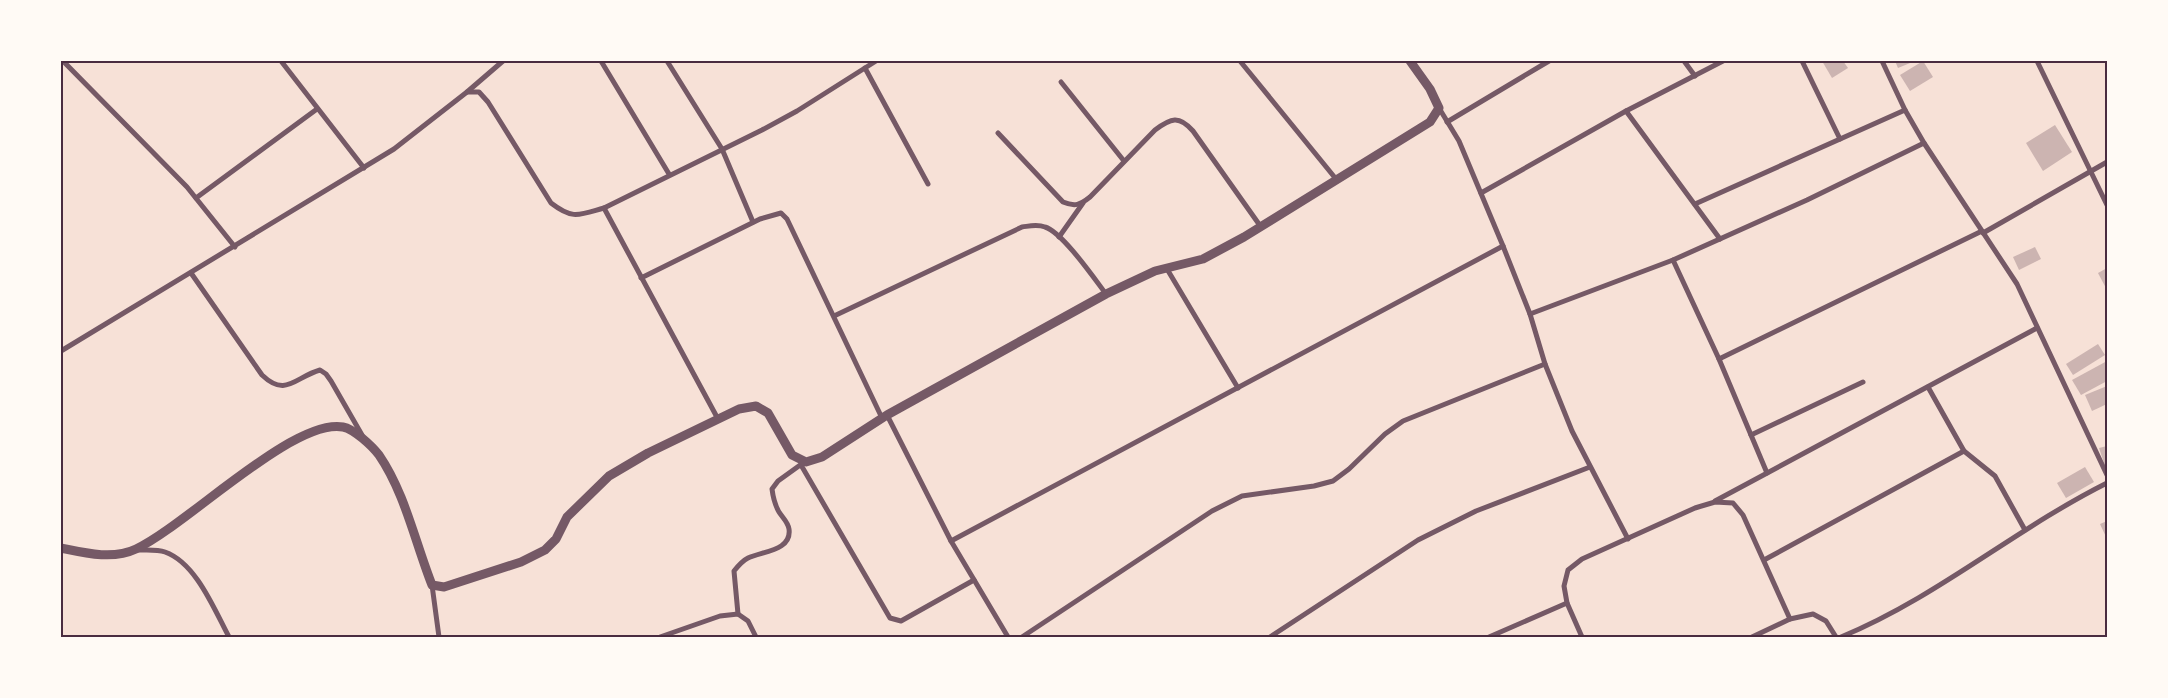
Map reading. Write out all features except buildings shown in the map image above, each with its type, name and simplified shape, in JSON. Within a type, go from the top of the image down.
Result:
[{"type":"street","points":[[63,61],[152,150],[196,198],[235,246]]},
{"type":"street","points":[[281,61],[364,168]]},
{"type":"street","points":[[61,351],[394,149],[467,92],[503,61]]},
{"type":"street","points":[[601,61],[669,174]]},
{"type":"street","points":[[666,61],[722,149],[753,222]]},
{"type":"street","points":[[467,92],[479,92],[488,102],[551,203],[564,213],[579,215],[604,208],[797,111],[876,61]]},
{"type":"street","points":[[1240,61],[1336,179]]},
{"type":"street","points":[[1410,61],[1430,89],[1459,141],[1530,314],[1545,364],[1572,431],[1628,540]]},
{"type":"street","points":[[1447,122],[1549,61]]},
{"type":"street","points":[[1684,61],[1695,76]]},
{"type":"street","points":[[1481,193],[1626,111],[1723,61]]},
{"type":"street","points":[[1802,61],[1840,139]]},
{"type":"street","points":[[1882,61],[1905,110],[1924,143],[2017,284],[2107,476]]},
{"type":"street","points":[[2036,61],[2107,205]]},
{"type":"street","points":[[865,68],[928,184]]},
{"type":"street","points":[[1061,82],[1124,161]]},
{"type":"street","points":[[196,198],[317,108]]},
{"type":"street","points":[[738,614],[734,571],[740,563],[748,558],[777,548],[787,542],[789,526],[778,510],[772,489],[778,481],[803,463],[822,457],[885,416],[1106,294],[1133,280],[1203,259],[1261,226],[1430,122],[1439,108]]},
{"type":"street","points":[[1694,204],[1905,110]]},
{"type":"street","points":[[1626,111],[1720,239]]},
{"type":"street","points":[[1059,237],[1083,203],[1155,130],[1166,121],[1178,119],[1186,123],[1194,131],[1261,226]]},
{"type":"street","points":[[998,133],[1063,202],[1073,206],[1083,203]]},
{"type":"street","points":[[1530,314],[1673,260],[1806,200],[1924,143]]},
{"type":"street","points":[[1719,359],[1982,232],[2107,162]]},
{"type":"street","points":[[604,208],[718,419]]},
{"type":"street","points":[[641,278],[753,222],[781,212],[787,219],[834,316],[950,541],[1008,637]]},
{"type":"street","points":[[834,316],[1022,227],[1035,225],[1047,227],[1059,237],[1106,294]]},
{"type":"street","points":[[950,541],[1503,246]]},
{"type":"street","points":[[1673,260],[1719,359],[1767,473]]},
{"type":"street","points":[[1167,269],[1238,388]]},
{"type":"street","points":[[192,273],[262,376],[272,385],[283,386],[320,370],[331,382],[364,439],[378,455],[400,494],[432,585],[439,637]]},
{"type":"street","points":[[1582,637],[1567,602],[1564,586],[1568,570],[1582,560],[1696,508],[1715,502],[2037,328]]},
{"type":"street","points":[[1022,637],[1212,511],[1242,496],[1314,486],[1333,481],[1349,469],[1385,434],[1403,421],[1545,364]]},
{"type":"street","points":[[1751,435],[1863,382]]},
{"type":"street","points":[[1928,386],[1964,451],[1996,476],[2025,530]]},
{"type":"street","points":[[432,585],[444,587],[521,562],[545,550],[556,539],[567,517],[609,476],[648,453],[739,408],[756,406],[768,413],[792,455],[803,463],[890,618],[901,620],[974,580]]},
{"type":"street","points":[[135,550],[173,527],[280,447],[316,429],[344,427],[364,439]]},
{"type":"street","points":[[1764,560],[1964,451]]},
{"type":"street","points":[[1270,637],[1431,533],[1476,511],[1590,467]]},
{"type":"street","points":[[1841,637],[1872,623],[1930,591],[2053,512],[2107,483]]},
{"type":"street","points":[[1715,502],[1733,503],[1743,514],[1790,619]]},
{"type":"street","points":[[61,548],[92,554],[115,554],[135,550],[162,551],[174,556],[197,579],[229,637]]},
{"type":"street","points":[[1489,637],[1567,602]]},
{"type":"street","points":[[660,637],[720,616],[738,614],[748,621],[756,637]]},
{"type":"street","points":[[1752,637],[1790,619],[1813,614],[1826,621],[1836,637]]}]
